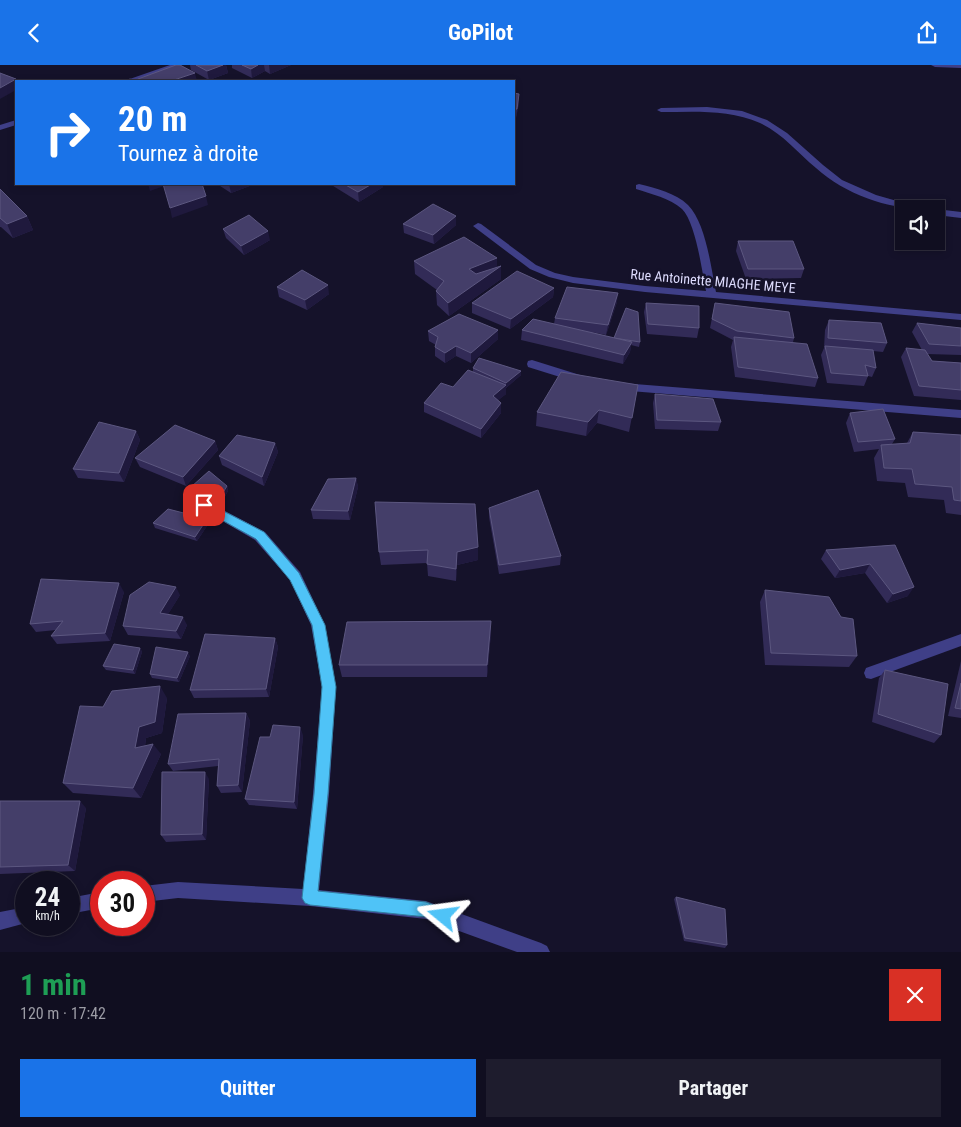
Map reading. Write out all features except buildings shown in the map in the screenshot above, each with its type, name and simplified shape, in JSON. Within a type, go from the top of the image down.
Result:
[{"type":"street","points":[[131,80],[177,65]]},
{"type":"street","points":[[935,65],[961,66]]},
{"type":"street","points":[[661,110],[704,109],[752,117],[770,125],[786,136],[828,174],[844,185],[871,197],[895,203]]},
{"type":"street","points":[[0,128],[15,122]]},
{"type":"street","points":[[639,187],[670,198],[687,208],[696,227],[712,295]]},
{"type":"street","points":[[945,213],[961,215]]},
{"type":"street","name":"Rue Antoinette MIAGHE MEYE","points":[[478,226],[533,267],[552,275],[600,284],[961,317]]},
{"type":"street","points":[[532,365],[591,382]]},
{"type":"street","points":[[614,386],[961,414]]},
{"type":"street","points":[[204,505],[260,536],[295,576],[318,625],[329,687],[321,794],[310,898]]},
{"type":"street","points":[[871,673],[961,640]]},
{"type":"street","points":[[155,893],[178,890],[310,898],[426,909],[540,952]]},
{"type":"street","points":[[0,921],[15,918]]},
{"type":"route","points":[[204,505],[260,536],[295,576],[318,625],[329,687],[321,794],[310,898],[426,909],[443,916]]}]
